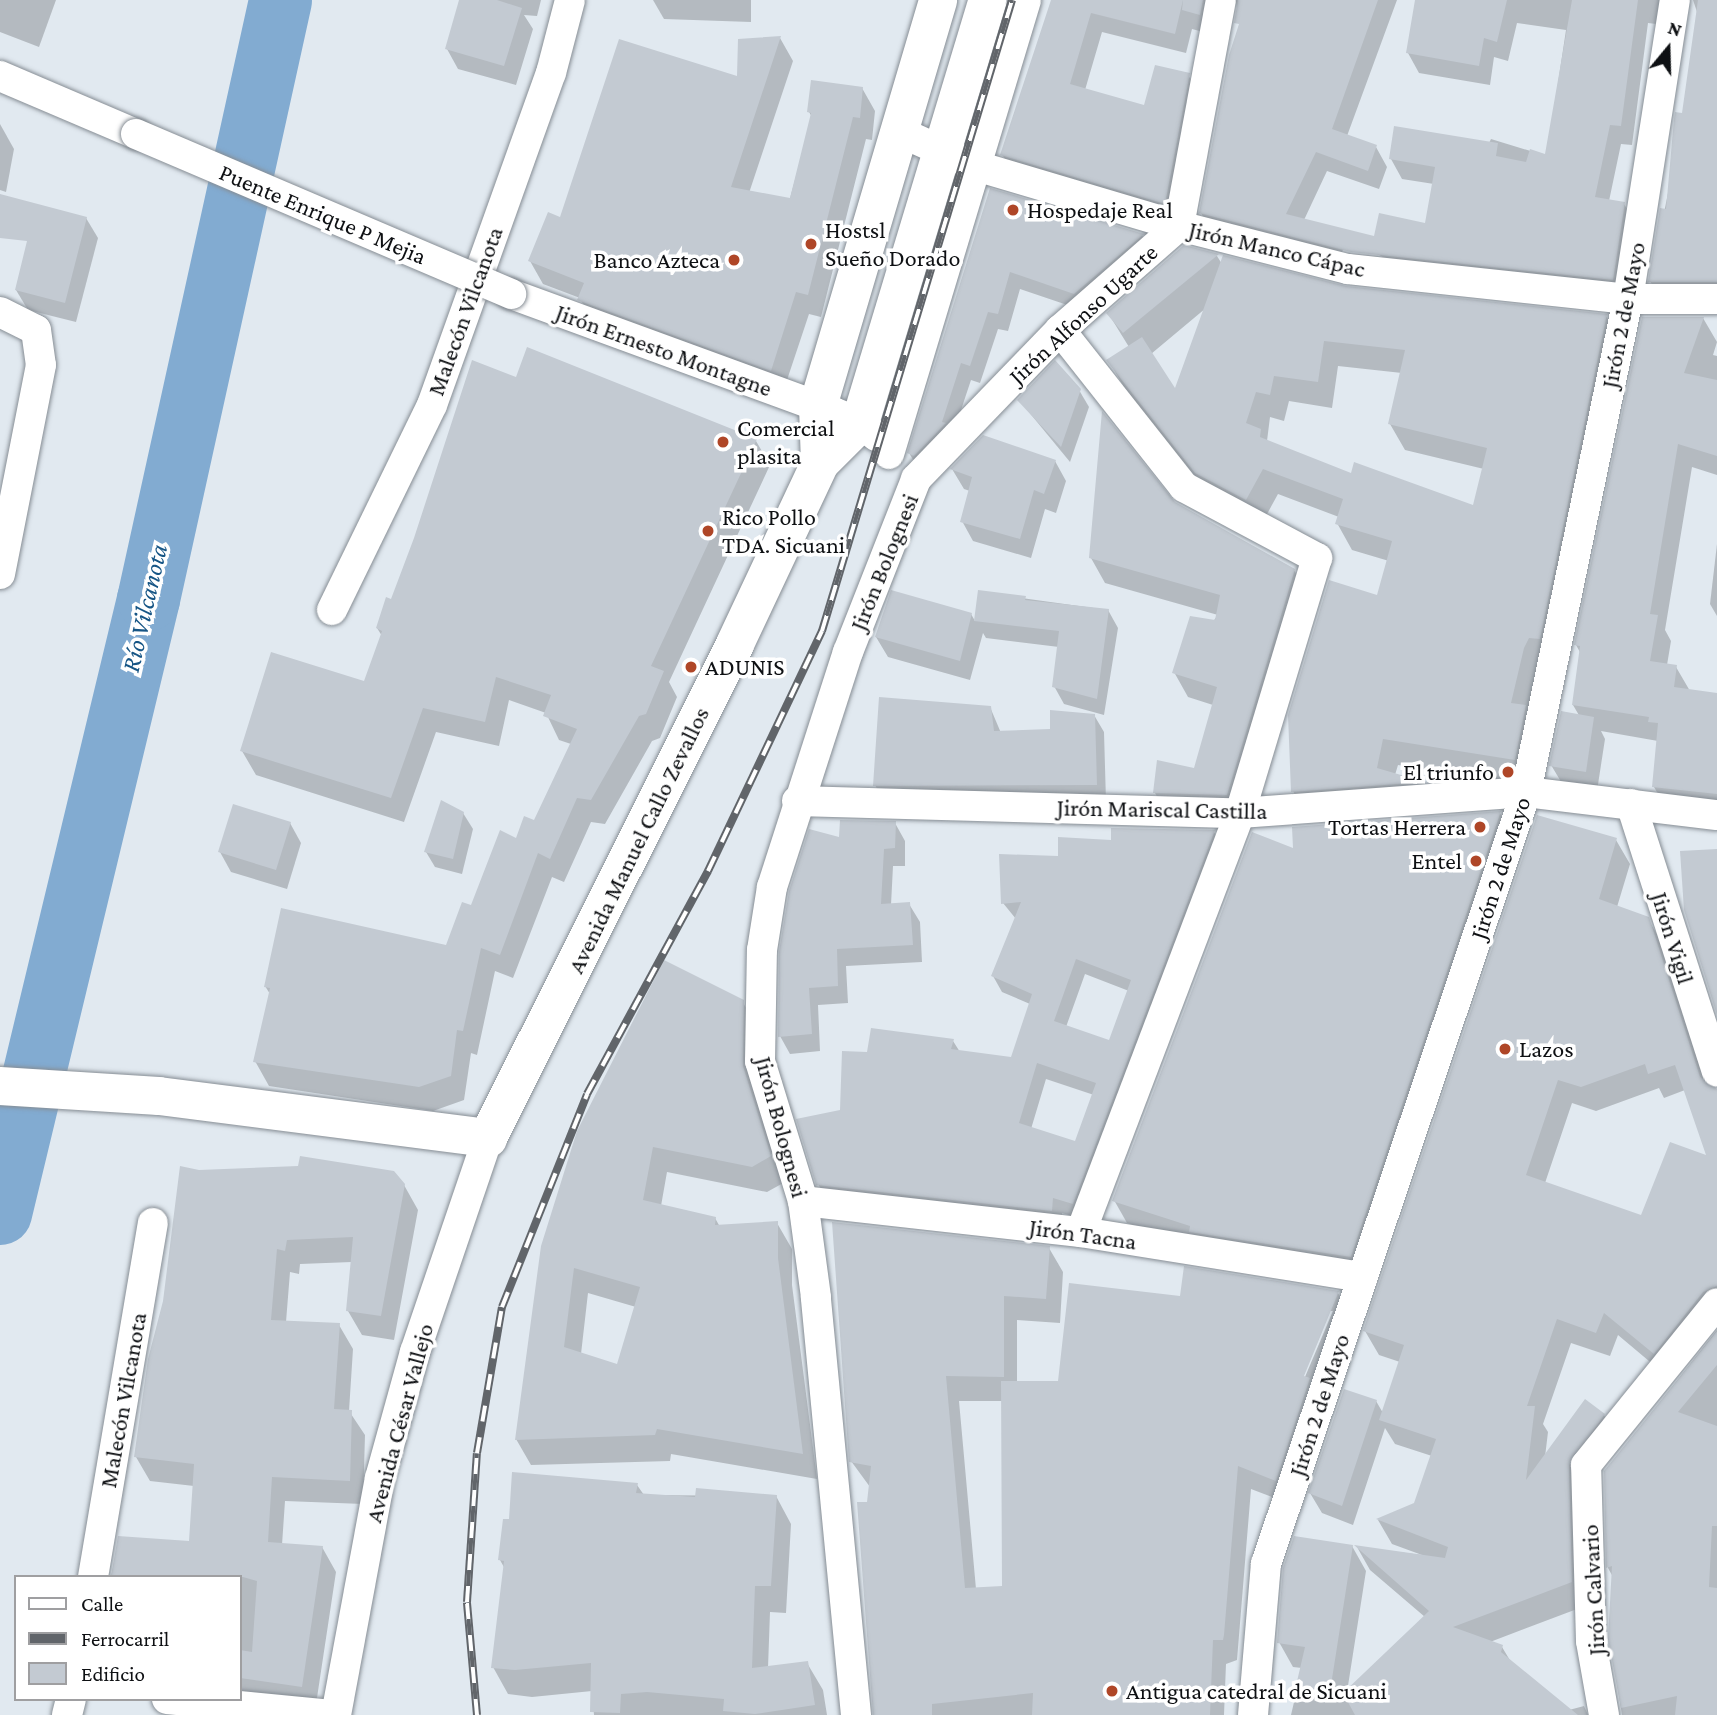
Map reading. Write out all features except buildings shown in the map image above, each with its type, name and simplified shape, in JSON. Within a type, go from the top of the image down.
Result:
[{"type":"street","name":"Malecón Vilcanota","points":[[332,610],[432,405],[551,73],[570,0]]},
{"type":"street","name":"Avenida Manuel Callo Zevallos","points":[[820,463],[818,406],[939,0]]},
{"type":"street","name":"Avenida Manuel Callo Zevallos","points":[[889,454],[958,160],[988,0]]},
{"type":"street","name":"Avenida Manuel Callo Zevallos","points":[[488,1138],[735,644],[820,463],[860,423],[958,160],[1027,0]]},
{"type":"street","name":"Jirón Alfonso Ugarte","points":[[916,479],[1060,330],[1179,226],[1221,0]]},
{"type":"street","name":"Jirón 2 de Mayo","points":[[1253,1715],[1266,1564],[1526,792],[1628,299],[1675,0]]},
{"type":"street","name":"Puente Enrique P Mejia","points":[[0,76],[511,294]]},
{"type":"street","name":"Jirón Manco Cápac","points":[[900,132],[958,160],[1179,226],[1348,269],[1628,299],[1717,299]]},
{"type":"street","name":"Jirón Ernesto Montagne","points":[[511,294],[860,423],[916,479]]},
{"type":"street","points":[[0,312],[36,330],[41,365],[0,570]]},
{"type":"street","points":[[1060,330],[1184,487],[1317,558],[1240,813],[1081,1232]]},
{"type":"street","name":"Jirón Bolognesi","points":[[856,1715],[816,1297],[803,1201],[760,1061],[762,950],[772,887],[797,801],[848,652],[916,479]]},
{"type":"street","name":"Jirón Mariscal Castilla","points":[[797,801],[1240,813],[1526,792],[1717,815]]},
{"type":"street","name":"Jirón Vigil","points":[[1631,804],[1717,1072]]},
{"type":"street","points":[[0,1086],[159,1096],[488,1138]]},
{"type":"street","name":"Avenida César Vallejo","points":[[335,1715],[380,1478],[415,1352],[488,1138]]},
{"type":"street","name":"Jirón Tacna","points":[[803,1201],[1081,1232],[1362,1277]]},
{"type":"street","name":"Malecón Vilcanota","points":[[93,1575],[153,1223]]},
{"type":"street","name":"Jirón Calvario","points":[[1604,1715],[1591,1641],[1586,1465],[1717,1303]]},
{"type":"street","points":[[187,1701],[335,1715]]},
{"type":"waterway","name":"Río Vilcanota","points":[[0,1213],[148,599],[280,0]]},
{"type":"railway","points":[[477,1715],[467,1602],[477,1453],[502,1307],[587,1094],[708,871],[822,631],[1012,0]]},
{"type":"place","name":"Hospedaje Real","points":[[1013,210]]},
{"type":"place","name":"Hostsl Sueño Dorado","points":[[811,244]]},
{"type":"place","name":"Banco Azteca","points":[[734,260]]},
{"type":"place","name":"Comercial plasita","points":[[723,442]]},
{"type":"place","name":"Rico Pollo TDA. Sicuani","points":[[708,531]]},
{"type":"place","name":"ADUNIS","points":[[691,667]]},
{"type":"place","name":"El triunfo","points":[[1508,772]]},
{"type":"place","name":"Tortas Herrera","points":[[1480,827]]},
{"type":"place","name":"Entel","points":[[1476,861]]},
{"type":"place","name":"Lazos","points":[[1505,1049]]},
{"type":"place","name":"Antigua catedral de Sicuani","points":[[1112,1691]]}]
